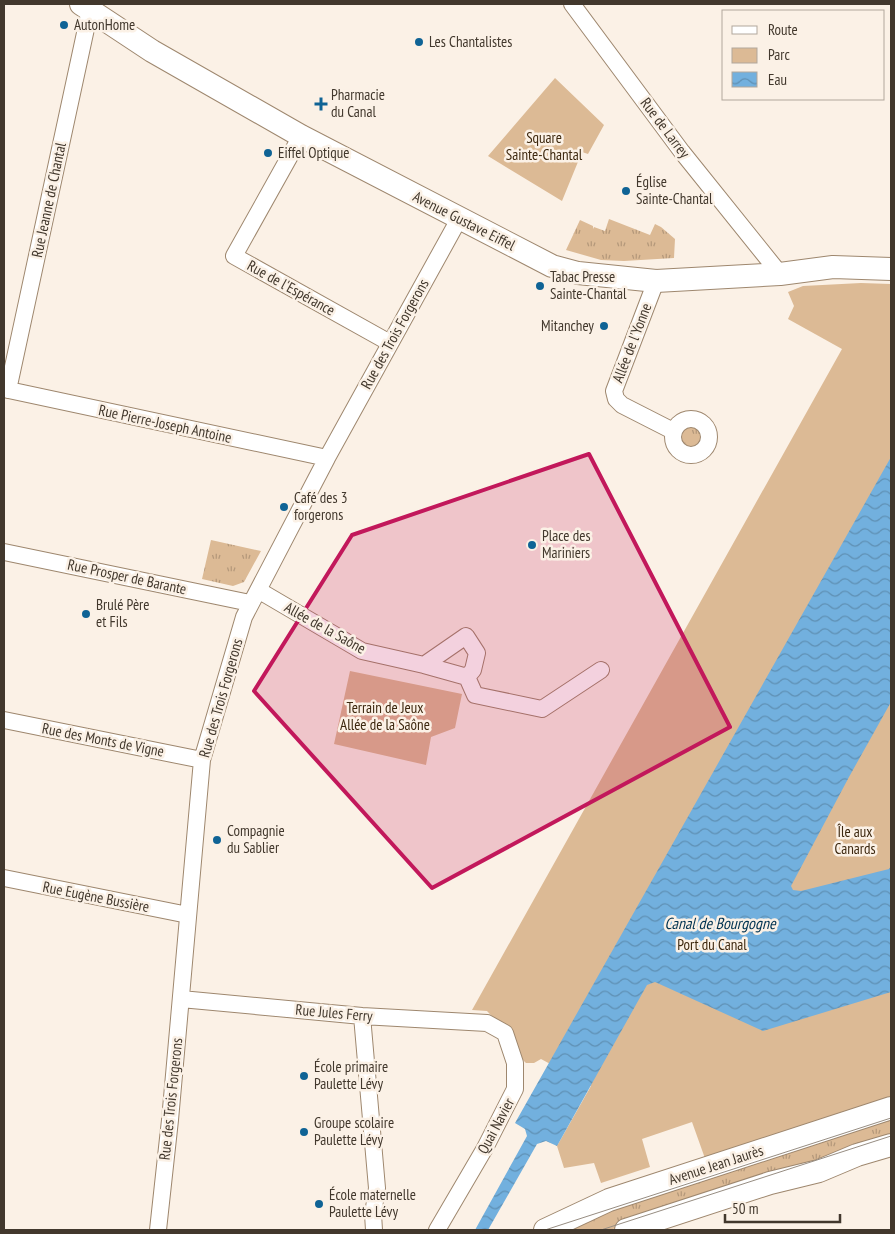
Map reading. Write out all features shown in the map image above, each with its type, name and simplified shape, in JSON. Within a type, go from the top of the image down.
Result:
[{"type":"main road","name":"Avenue Gustave Eiffel","points":[[85,7],[152,51],[301,136],[552,266],[578,274],[656,282],[780,274],[833,267],[891,269]]},
{"type":"main road","name":"Avenue Jean Jaurès","points":[[545,1230],[609,1200],[891,1108]]},
{"type":"main road","points":[[626,1230],[770,1184],[819,1172],[857,1156],[891,1145]]},
{"type":"street","name":"Rue Jeanne de Chantal","points":[[6,390],[85,7]]},
{"type":"street","name":"Rue de Larrey","points":[[579,7],[682,152],[780,274]]},
{"type":"street","name":"Rue de l'Espérance","points":[[301,136],[234,256],[390,343]]},
{"type":"street","name":"Rue des Trois Forgerons","points":[[158,1230],[202,760],[244,617],[327,458],[459,219]]},
{"type":"street","name":"Allée de l'Yonne","points":[[656,282],[614,390],[616,400],[622,405],[673,431]]},
{"type":"street","name":"Rue Pierre-Joseph Antoine","points":[[6,390],[327,458]]},
{"type":"street","name":"Rue Prosper de Barante","points":[[4,552],[254,596]]},
{"type":"street","name":"Allée de la Saône","points":[[254,596],[362,651],[467,677]]},
{"type":"street","points":[[424,665],[466,636],[478,653],[473,670],[467,677],[475,695],[542,709],[601,670]]},
{"type":"street","name":"Rue des Monts de Vigne","points":[[4,720],[202,760]]},
{"type":"street","name":"Rue Eugène Bussière","points":[[4,878],[188,915]]},
{"type":"street","name":"Rue Jules Ferry","points":[[181,999],[362,1016],[487,1023]]},
{"type":"street","points":[[362,1016],[377,1188],[373,1214],[374,1230]]},
{"type":"street","name":"Quai Navier","points":[[437,1230],[485,1148],[515,1089],[515,1063],[505,1034],[487,1023]]},
{"type":"highlighted area","points":[[589,454],[730,727],[432,888],[254,691],[352,535]]},
{"type":"green space","name":"Square Sainte-Chantal","points":[[555,78],[604,125],[588,154],[582,152],[562,201],[488,156]]},
{"type":"green space","points":[[609,219],[650,235],[655,224],[661,227],[675,239],[674,258],[624,261],[601,260],[566,250],[580,220],[593,226],[593,229],[594,227],[605,231]]},
{"type":"green space","name":"Port du Canal","points":[[861,283],[891,284],[891,1104],[707,1164],[692,1122],[642,1139],[650,1167],[601,1183],[594,1163],[564,1168],[557,1146],[591,1086],[541,1059],[534,1063],[526,1063],[516,1042],[487,1011],[472,1010],[842,349],[788,319],[794,306],[788,292],[803,286]]},
{"type":"green space","points":[[691,425],[699,429],[703,437],[699,445],[691,449],[683,445],[679,437],[683,429]]},
{"type":"green space","points":[[211,540],[261,551],[244,582],[233,586],[202,579]]},
{"type":"green space","name":"Terrain de Jeux Allée de la Saône","points":[[350,671],[462,694],[455,728],[431,737],[426,765],[334,744]]},
{"type":"green space","points":[[891,1114],[891,1139],[610,1230],[557,1230],[597,1210]]},
{"type":"water","name":"Canal de Bourgogne","points":[[891,457],[891,702],[791,886],[793,890],[801,891],[889,869],[891,866],[891,992],[763,1031],[655,982],[647,985],[557,1146],[546,1141],[537,1144],[488,1230],[475,1230],[527,1136],[525,1129],[515,1123]]},
{"type":"tram line","points":[[545,1230],[891,1118]]},
{"type":"tram line","points":[[601,1230],[891,1136]]},
{"type":"place","name":"AutonHome","points":[[64,25]]},
{"type":"place","name":"Les Chantalistes","points":[[419,42]]},
{"type":"place","name":"Pharmacie du Canal","points":[[321,104]]},
{"type":"place","name":"Eiffel Optique","points":[[268,153]]},
{"type":"place","name":"Église Sainte-Chantal","points":[[626,191]]},
{"type":"place","name":"Tabac Presse Sainte-Chantal","points":[[540,286]]},
{"type":"place","name":"Mitanchey","points":[[604,326]]},
{"type":"place","name":"Café des 3 forgerons","points":[[284,507]]},
{"type":"place","name":"Place des Mariniers","points":[[532,545]]},
{"type":"place","name":"Brulé Père et Fils","points":[[86,614]]},
{"type":"place","name":"Compagnie du Sablier","points":[[217,840]]},
{"type":"place","name":"École primaire Paulette Lévy","points":[[304,1076]]},
{"type":"place","name":"Groupe scolaire Paulette Lévy","points":[[304,1132]]},
{"type":"place","name":"École maternelle Paulette Lévy","points":[[319,1204]]},
{"type":"park label","name":"Île aux Canards","points":[[855,840]]}]
